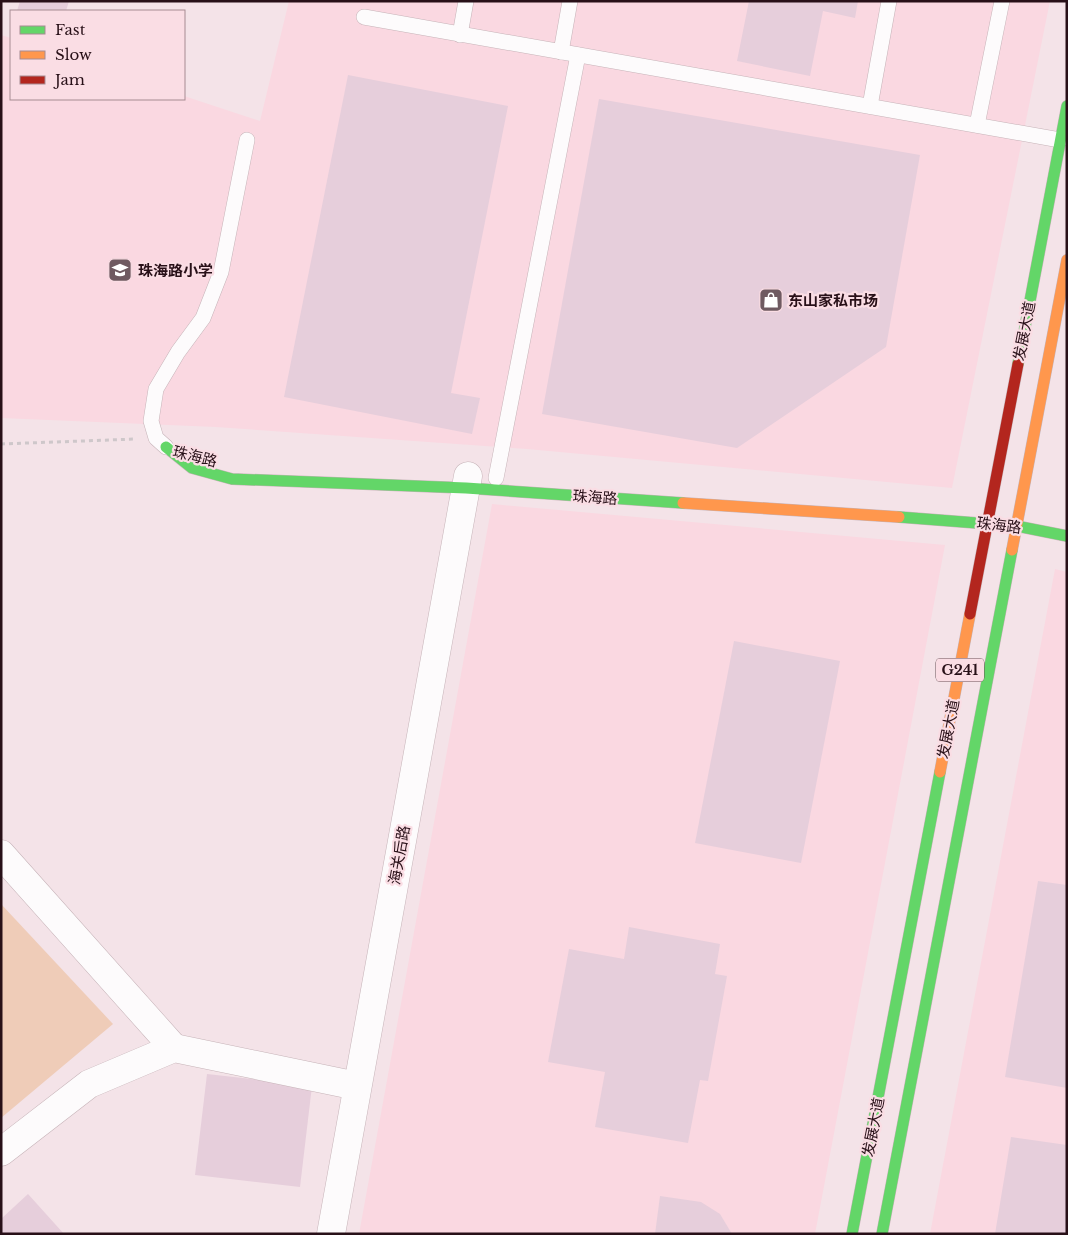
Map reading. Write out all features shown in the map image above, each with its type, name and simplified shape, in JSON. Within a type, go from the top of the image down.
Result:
[{"type":"main road","name":"发展大道","points":[[882,1234],[1016,526],[1004,510],[1060,140],[1067,106]]},
{"type":"main road","name":"发展大道","points":[[852,1234],[988,523],[1004,510],[1067,260]]},
{"type":"main road","name":"珠海路","points":[[161,443],[192,468],[232,479],[480,479],[988,523],[1016,526],[1067,536]]},
{"type":"main road","name":"珠海路","points":[[161,443],[192,454]]},
{"type":"street","name":"海关后路","points":[[331,1234],[357,1086],[480,479]]},
{"type":"street","points":[[1,854],[174,1048]]},
{"type":"street","points":[[1,1152],[89,1084],[174,1048],[357,1086]]},
{"type":"lane","points":[[460,34],[466,1]]},
{"type":"lane","points":[[561,52],[570,1]]},
{"type":"lane","points":[[870,106],[888,1]]},
{"type":"lane","points":[[977,125],[1002,1]]},
{"type":"lane","points":[[364,17],[1060,140]]},
{"type":"lane","points":[[480,479],[578,55]]},
{"type":"lane","points":[[161,443],[151,421],[156,389],[178,352],[203,318],[220,272],[246,140]]},
{"type":"path","points":[[1,444],[161,443]]},
{"type":"shaded area","points":[[289,1],[1050,1],[952,488],[527,449],[216,427],[1,418],[1,35],[10,38],[10,100],[185,100],[185,96],[260,121]]},
{"type":"shaded area","points":[[492,504],[945,545],[815,1234],[359,1234]]},
{"type":"shaded area","points":[[1055,569],[1067,572],[1067,1234],[930,1234]]},
{"type":"shaded area","points":[[1,904],[113,1024],[1,1118]]},
{"type":"building","points":[[20,1],[69,1],[66,10],[17,10]]},
{"type":"building","points":[[749,1],[858,1],[855,18],[823,11],[810,76],[737,61]]},
{"type":"building","points":[[348,75],[508,106],[451,393],[480,398],[472,434],[284,397]]},
{"type":"building","name":"东山家私市场","points":[[599,99],[920,155],[886,347],[737,448],[542,414]]},
{"type":"building","points":[[734,641],[840,661],[801,863],[695,843]]},
{"type":"building","points":[[1038,881],[1067,885],[1067,1088],[1005,1077]]},
{"type":"building","points":[[629,927],[720,944],[715,974],[727,976],[708,1081],[700,1080],[688,1143],[595,1127],[605,1072],[548,1062],[569,949],[624,959]]},
{"type":"building","points":[[207,1074],[312,1086],[300,1187],[195,1175]]},
{"type":"building","points":[[1011,1137],[1067,1145],[1067,1234],[995,1234]]},
{"type":"building","points":[[28,1194],[64,1234],[1,1234],[1,1219]]},
{"type":"building","points":[[660,1196],[701,1202],[720,1214],[732,1234],[655,1234]]},
{"type":"traffic: fast","points":[[1018,364],[1067,106]]},
{"type":"traffic: fast","points":[[166,447],[192,468],[232,479],[466,488],[683,503]]},
{"type":"traffic: fast","points":[[899,517],[1016,526],[1067,536]]},
{"type":"traffic: fast","points":[[882,1234],[1012,550]]},
{"type":"traffic: fast","points":[[852,1234],[940,772]]},
{"type":"traffic: slow","points":[[1012,550],[1067,260]]},
{"type":"traffic: slow","points":[[683,503],[899,517]]},
{"type":"traffic: slow","points":[[940,772],[970,614]]},
{"type":"traffic: jam","points":[[970,614],[1018,364]]},
{"type":"place","name":"珠海路小学","points":[[120,270]]},
{"type":"place","name":"东山家私市场","points":[[771,300]]}]
